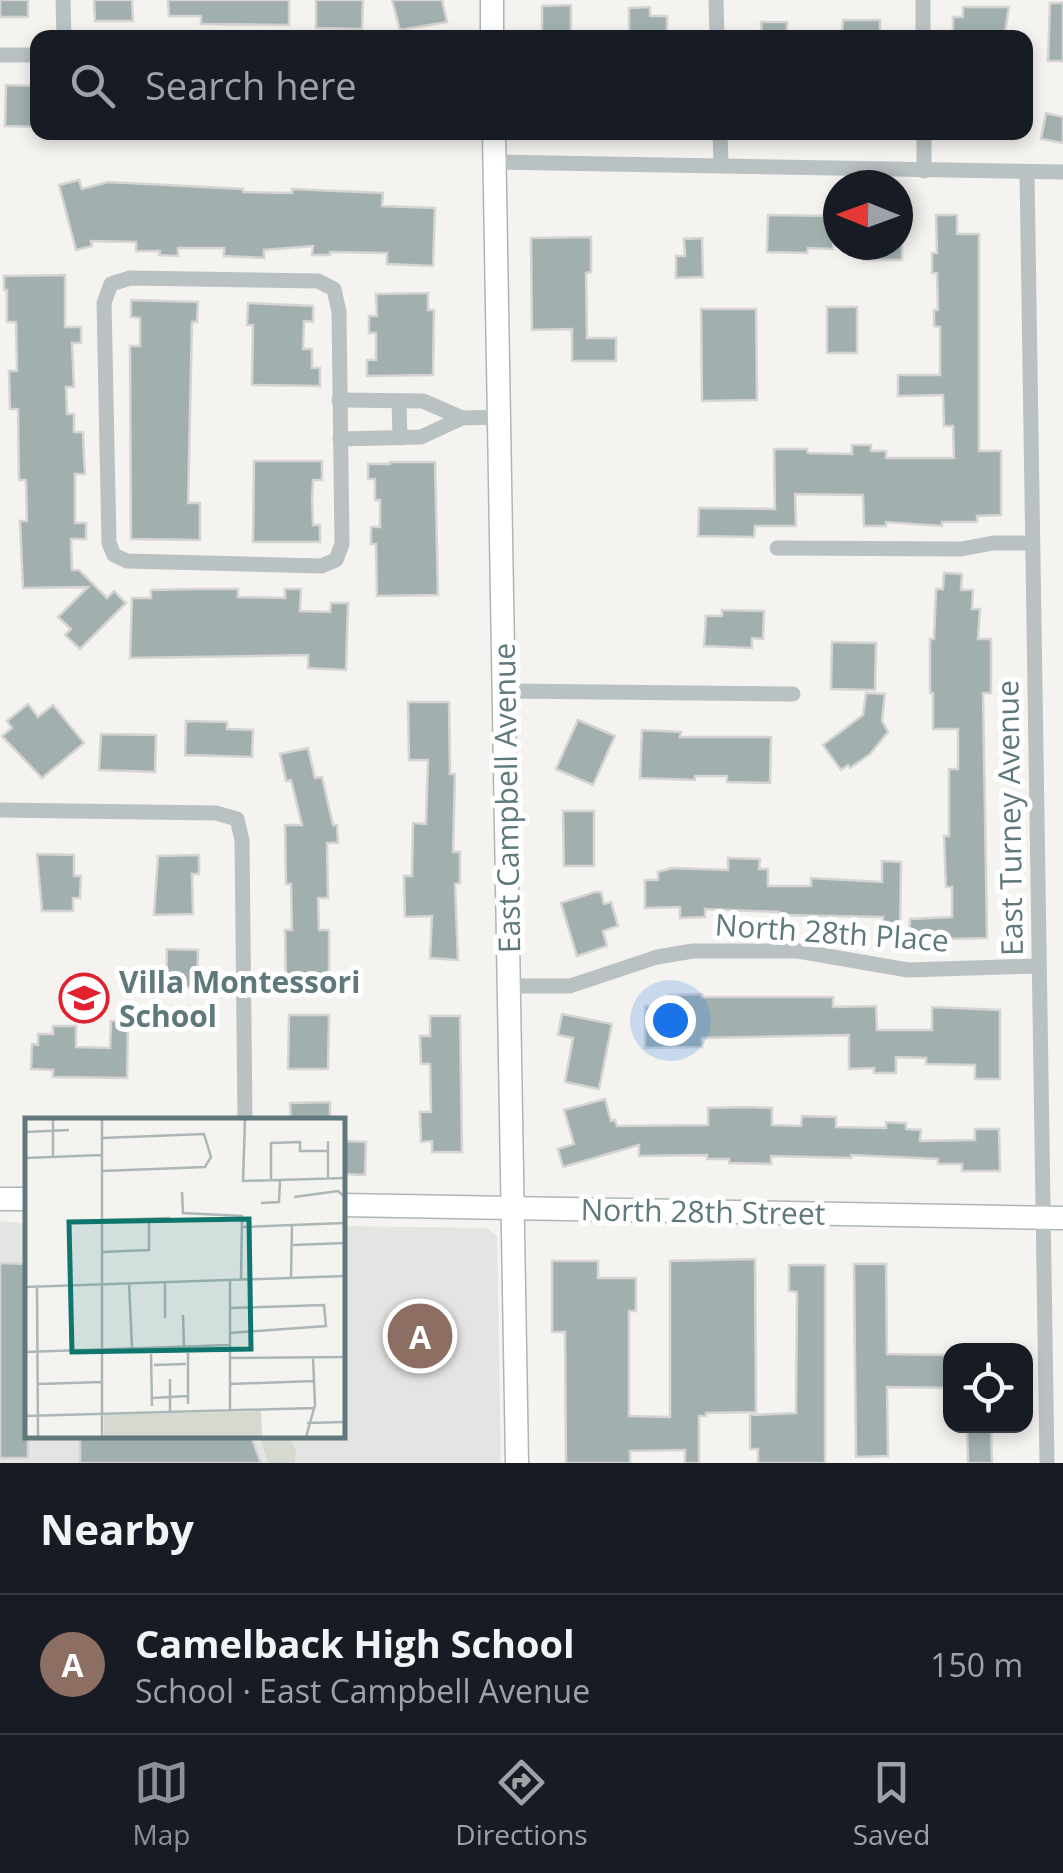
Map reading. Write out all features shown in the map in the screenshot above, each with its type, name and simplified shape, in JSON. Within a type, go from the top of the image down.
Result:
[{"type":"street","points":[[63,0],[64,30]]},
{"type":"street","points":[[492,0],[492,30]]},
{"type":"street","points":[[716,0],[718,30]]},
{"type":"street","points":[[923,0],[924,30]]},
{"type":"street","points":[[0,54],[30,55]]},
{"type":"street","name":"East Campbell Avenue","points":[[494,140],[517,1463]]},
{"type":"street","points":[[720,140],[721,165]]},
{"type":"street","points":[[924,140],[924,172]]},
{"type":"street","points":[[495,162],[1063,172]]},
{"type":"street","name":"East Turney Avenue","points":[[1026,172],[1038,966],[1053,1218],[1047,1463]]},
{"type":"street","points":[[130,278],[318,281],[334,289],[339,312],[340,439],[342,544],[336,560],[321,566],[126,561],[114,555],[109,544],[104,302],[112,284],[130,278]]},
{"type":"street","points":[[340,400],[424,401],[462,418]]},
{"type":"street","points":[[399,401],[400,438]]},
{"type":"street","points":[[340,439],[421,438],[462,418],[499,417]]},
{"type":"street","points":[[777,548],[961,549],[1031,542]]},
{"type":"street","points":[[503,690],[793,694]]},
{"type":"street","points":[[0,810],[216,814],[236,820],[242,840],[245,1118]]},
{"type":"street","name":"North 28th Place","points":[[508,986],[570,986],[657,957],[694,951],[798,951],[908,970],[1038,966]]},
{"type":"street","points":[[0,1199],[25,1200]]},
{"type":"street","name":"North 28th Street","points":[[345,1205],[1053,1218]]},
{"type":"shaded area","points":[[0,1221],[25,1224],[25,1438],[345,1438],[345,1226],[488,1228],[497,1237],[501,1463],[0,1463]]},
{"type":"shaded area","points":[[261,1438],[290,1438],[296,1451],[295,1463],[268,1463]]},
{"type":"building","points":[[0,0],[28,0],[28,17],[0,17]]},
{"type":"building","points":[[94,0],[132,0],[133,21],[95,21]]},
{"type":"building","points":[[168,0],[289,0],[289,25],[201,24],[201,16],[169,16]]},
{"type":"building","points":[[316,0],[363,0],[362,29],[316,28]]},
{"type":"building","points":[[392,0],[442,0],[447,22],[400,30]]},
{"type":"building","points":[[1050,3],[1063,3],[1063,61],[1048,61]]},
{"type":"building","points":[[571,5],[571,30],[542,30],[542,6]]},
{"type":"building","points":[[650,7],[650,16],[667,16],[667,30],[629,30],[629,8]]},
{"type":"building","points":[[963,7],[1009,7],[1005,30],[953,30],[953,17],[963,17]]},
{"type":"building","points":[[843,20],[880,20],[880,30],[842,30]]},
{"type":"building","points":[[761,22],[787,22],[787,30],[762,30]]},
{"type":"building","points":[[6,85],[30,86],[30,127],[5,126]]},
{"type":"building","points":[[1046,113],[1063,117],[1063,143],[1041,139]]},
{"type":"building","points":[[79,180],[82,189],[108,182],[243,192],[292,193],[292,189],[383,193],[382,206],[435,208],[433,266],[387,264],[387,253],[312,255],[313,246],[264,250],[264,258],[224,256],[224,248],[178,248],[178,256],[159,255],[160,251],[136,251],[136,242],[91,241],[92,246],[76,250],[59,185]]},
{"type":"building","points":[[768,215],[823,216],[823,249],[808,248],[807,253],[767,252]]},
{"type":"building","points":[[936,215],[957,215],[957,234],[979,234],[979,451],[1001,451],[1001,515],[977,516],[977,522],[942,522],[942,526],[886,522],[886,526],[864,526],[863,495],[795,494],[796,526],[755,526],[754,537],[698,536],[699,508],[775,509],[774,449],[852,454],[852,445],[871,445],[871,451],[886,451],[886,458],[954,458],[953,426],[944,426],[943,395],[898,396],[898,375],[940,375],[940,327],[934,326],[934,310],[938,310],[937,273],[932,273],[932,253],[937,253]]},
{"type":"building","points":[[591,237],[591,272],[586,273],[587,338],[616,338],[616,361],[572,361],[572,329],[532,330],[531,238]]},
{"type":"building","points":[[702,238],[703,277],[676,278],[676,256],[685,256],[684,239]]},
{"type":"building","points":[[65,275],[65,327],[81,327],[81,343],[72,343],[74,387],[66,387],[67,414],[74,414],[74,432],[83,432],[85,474],[75,474],[75,523],[86,523],[86,539],[71,539],[72,570],[79,570],[107,598],[114,591],[126,603],[80,649],[65,635],[71,629],[58,617],[88,587],[23,588],[20,521],[27,521],[26,480],[19,480],[18,409],[10,409],[9,371],[17,371],[16,322],[7,322],[4,290],[4,276]]},
{"type":"building","points":[[428,293],[428,310],[434,310],[433,375],[367,376],[367,360],[376,360],[376,333],[369,333],[369,316],[377,316],[376,294]]},
{"type":"building","points":[[131,300],[198,302],[197,322],[192,322],[188,503],[200,503],[200,540],[131,539],[130,346],[140,346],[140,318],[131,317]]},
{"type":"building","points":[[248,303],[313,306],[313,322],[304,321],[303,349],[312,349],[312,368],[320,368],[320,386],[252,385],[253,325],[247,325]]},
{"type":"building","points":[[827,307],[857,307],[857,353],[827,353]]},
{"type":"building","points":[[701,309],[756,309],[757,400],[702,401]]},
{"type":"building","points":[[254,461],[322,461],[322,480],[313,480],[312,499],[313,525],[320,525],[320,542],[253,542]]},
{"type":"building","points":[[435,462],[438,595],[377,596],[376,544],[371,544],[371,527],[380,527],[380,500],[375,500],[375,479],[368,479],[368,464]]},
{"type":"building","points":[[944,573],[962,574],[961,590],[973,590],[972,609],[980,609],[978,639],[991,639],[991,693],[983,693],[987,938],[909,940],[910,919],[952,917],[952,887],[946,887],[944,836],[949,836],[949,769],[958,769],[958,729],[933,729],[930,693],[930,639],[934,639],[936,589],[943,589]]},
{"type":"building","points":[[238,589],[238,597],[285,598],[285,589],[301,589],[300,611],[330,612],[331,603],[348,603],[346,670],[308,668],[308,655],[130,658],[132,598],[151,598],[151,590]]},
{"type":"building","points":[[722,610],[764,611],[763,639],[752,638],[752,648],[704,646],[706,616],[722,616]]},
{"type":"building","points":[[832,642],[876,643],[875,690],[831,689]]},
{"type":"building","points":[[866,693],[885,694],[882,721],[888,732],[870,754],[841,770],[823,745],[863,715]]},
{"type":"building","points":[[408,702],[449,702],[450,774],[455,774],[453,852],[460,852],[460,883],[455,884],[458,960],[430,958],[432,916],[405,917],[404,876],[412,876],[413,823],[426,824],[428,760],[409,760]]},
{"type":"building","points":[[28,704],[38,717],[53,705],[84,743],[42,778],[2,736],[12,728],[7,721]]},
{"type":"building","points":[[578,720],[615,736],[593,785],[556,769]]},
{"type":"building","points":[[186,721],[227,722],[227,729],[253,730],[252,757],[185,755]]},
{"type":"building","points":[[642,730],[681,732],[680,737],[771,737],[770,783],[727,782],[727,776],[695,776],[695,780],[640,778]]},
{"type":"building","points":[[101,734],[156,735],[155,772],[99,770]]},
{"type":"building","points":[[308,748],[315,778],[322,777],[333,825],[337,825],[338,843],[327,843],[328,898],[318,898],[319,930],[329,930],[329,985],[286,985],[285,930],[292,930],[285,825],[302,825],[280,754]]},
{"type":"building","points":[[563,811],[594,811],[594,866],[564,866]]},
{"type":"building","points":[[37,854],[74,855],[74,876],[81,876],[80,898],[73,898],[73,911],[42,911]]},
{"type":"building","points":[[199,855],[199,874],[192,874],[193,914],[154,915],[158,856]]},
{"type":"building","points":[[728,858],[760,859],[759,869],[768,869],[768,886],[811,886],[811,878],[882,882],[882,861],[901,862],[900,931],[883,931],[883,917],[705,909],[705,917],[680,918],[680,907],[645,908],[645,880],[658,880],[658,872],[672,868],[728,870]]},
{"type":"building","points":[[601,892],[604,904],[611,902],[618,926],[603,931],[607,946],[577,956],[561,903]]},
{"type":"building","points":[[167,949],[198,950],[197,987],[166,987]]},
{"type":"building","points":[[669,995],[833,997],[833,1007],[876,1006],[877,1030],[932,1030],[932,1007],[1000,1010],[1000,1079],[975,1079],[975,1065],[926,1064],[926,1058],[896,1057],[896,1073],[874,1073],[874,1068],[849,1069],[849,1035],[702,1038],[702,1047],[645,1048],[645,1006],[669,1006]]},
{"type":"building","points":[[562,1014],[612,1024],[599,1089],[565,1082],[573,1038],[558,1035]]},
{"type":"building","points":[[289,1015],[329,1015],[328,1069],[288,1069]]},
{"type":"building","points":[[430,1016],[460,1016],[462,1152],[432,1152],[432,1141],[421,1142],[420,1112],[431,1112],[430,1064],[421,1064],[420,1036],[430,1036]]},
{"type":"building","points":[[111,1021],[128,1021],[127,1078],[53,1077],[53,1070],[31,1069],[32,1044],[38,1045],[38,1034],[53,1034],[53,1026],[76,1026],[76,1047],[110,1048]]},
{"type":"building","points":[[605,1099],[611,1121],[615,1120],[617,1126],[708,1125],[708,1108],[747,1107],[772,1108],[772,1125],[801,1126],[802,1116],[836,1117],[836,1127],[886,1128],[886,1122],[906,1123],[906,1129],[921,1130],[920,1141],[975,1140],[975,1129],[999,1129],[1000,1171],[962,1171],[962,1164],[938,1164],[938,1159],[851,1155],[771,1156],[771,1164],[729,1163],[729,1159],[707,1159],[707,1155],[639,1156],[639,1145],[563,1167],[558,1149],[574,1144],[564,1110]]},
{"type":"building","points":[[330,1102],[330,1118],[291,1118],[290,1103]]},
{"type":"building","points":[[345,1141],[366,1142],[365,1175],[345,1174]]},
{"type":"building","points":[[755,1259],[756,1412],[699,1416],[699,1463],[685,1463],[685,1450],[630,1451],[630,1463],[566,1463],[565,1332],[552,1332],[552,1261],[598,1261],[598,1278],[636,1278],[636,1311],[629,1311],[629,1416],[670,1417],[670,1261]]},
{"type":"building","points":[[0,1263],[25,1264],[28,1458],[0,1458]]},
{"type":"building","points":[[854,1264],[886,1264],[887,1354],[943,1355],[943,1388],[887,1387],[888,1456],[856,1457]]},
{"type":"building","points":[[789,1265],[825,1265],[825,1463],[758,1463],[758,1449],[750,1449],[750,1415],[796,1413],[797,1292],[789,1291]]},
{"type":"building","points":[[967,1433],[991,1433],[992,1463],[968,1463]]},
{"type":"building","points":[[80,1438],[252,1438],[261,1463],[80,1463]]},
{"type":"place","name":"Villa Montessori School","points":[[84,998]]},
{"type":"place","name":"Camelback High School","points":[[420,1336]]}]
